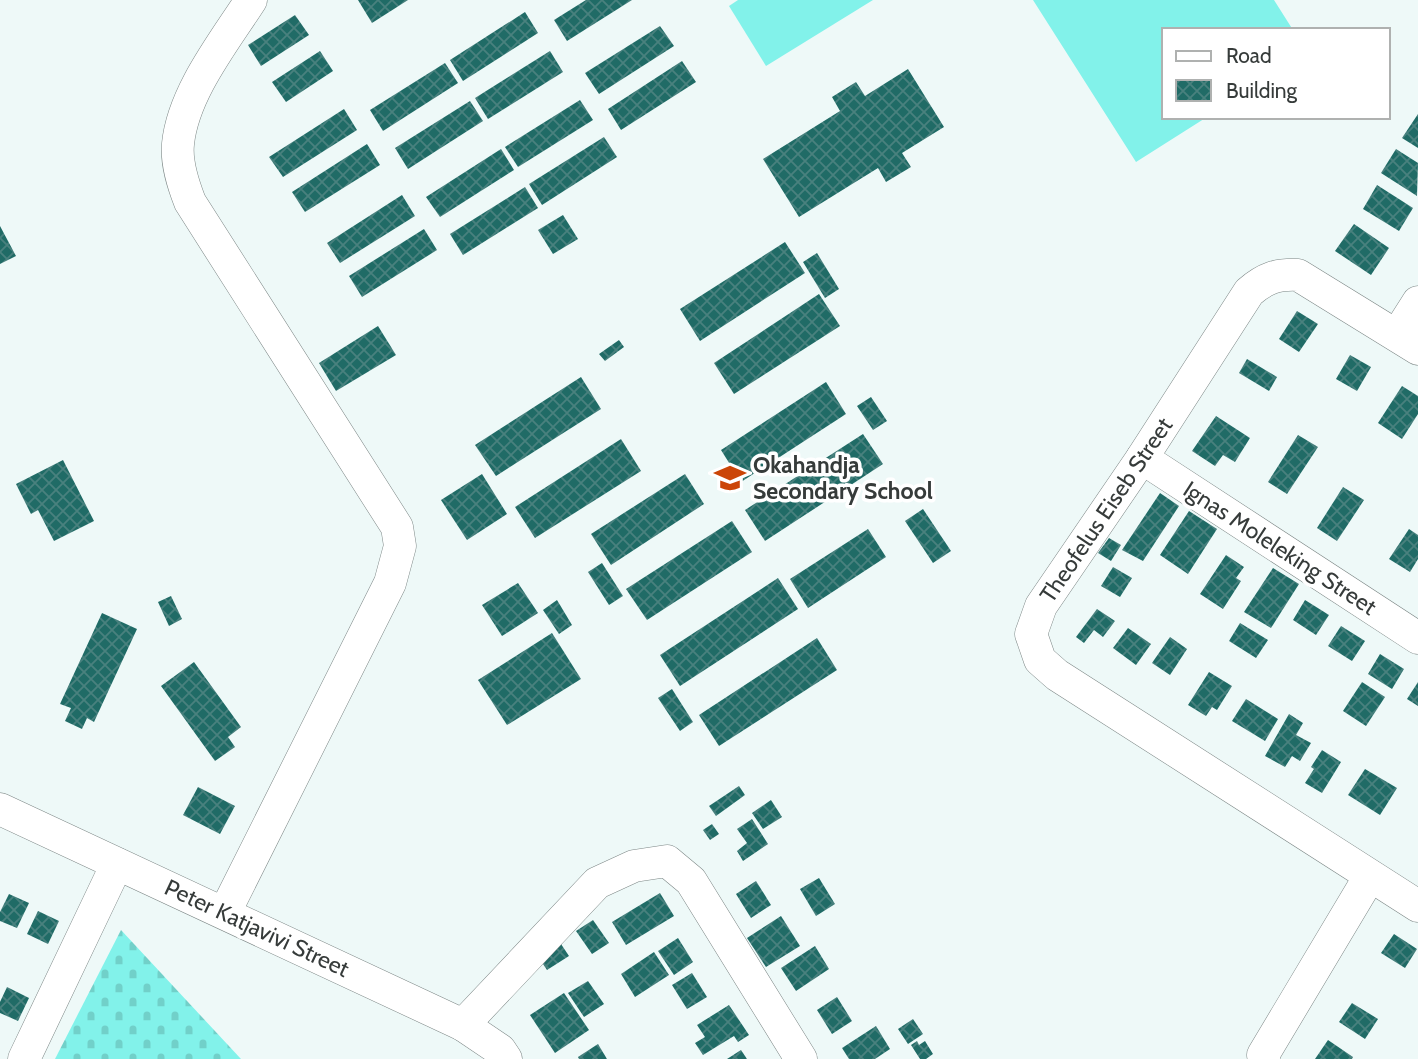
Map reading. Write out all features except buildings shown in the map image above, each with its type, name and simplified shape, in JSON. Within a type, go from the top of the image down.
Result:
[{"type":"street","points":[[225,912],[390,583],[400,546],[397,527],[190,202],[182,180],[177,145],[191,92],[251,0]]},
{"type":"street","name":"Theofelus Eiseb Street","points":[[1408,342],[1298,275],[1278,275],[1263,280],[1249,292],[1142,458],[1041,606],[1031,634],[1040,660],[1056,675],[1418,906]]},
{"type":"street","points":[[1408,342],[1418,302]]},
{"type":"street","name":"Ignas Moleleking Street","points":[[1142,458],[1418,638]]},
{"type":"street","name":"Peter Katjavivi Street","points":[[0,809],[463,1025],[500,1050],[506,1059]]},
{"type":"street","points":[[463,1025],[597,883],[634,866],[667,861],[691,881],[801,1059]]},
{"type":"street","points":[[24,1059],[117,864]]},
{"type":"street","points":[[1262,1058],[1370,876]]},
{"type":"green space","points":[[738,0],[873,0],[766,66],[729,6]]},
{"type":"green space","points":[[1033,0],[1274,0],[1292,28],[1162,28],[1162,119],[1204,119],[1136,162]]},
{"type":"green space","points":[[121,930],[241,1059],[55,1059]]},
{"type":"place","name":"Okahandja Secondary School","points":[[730,478]]}]
